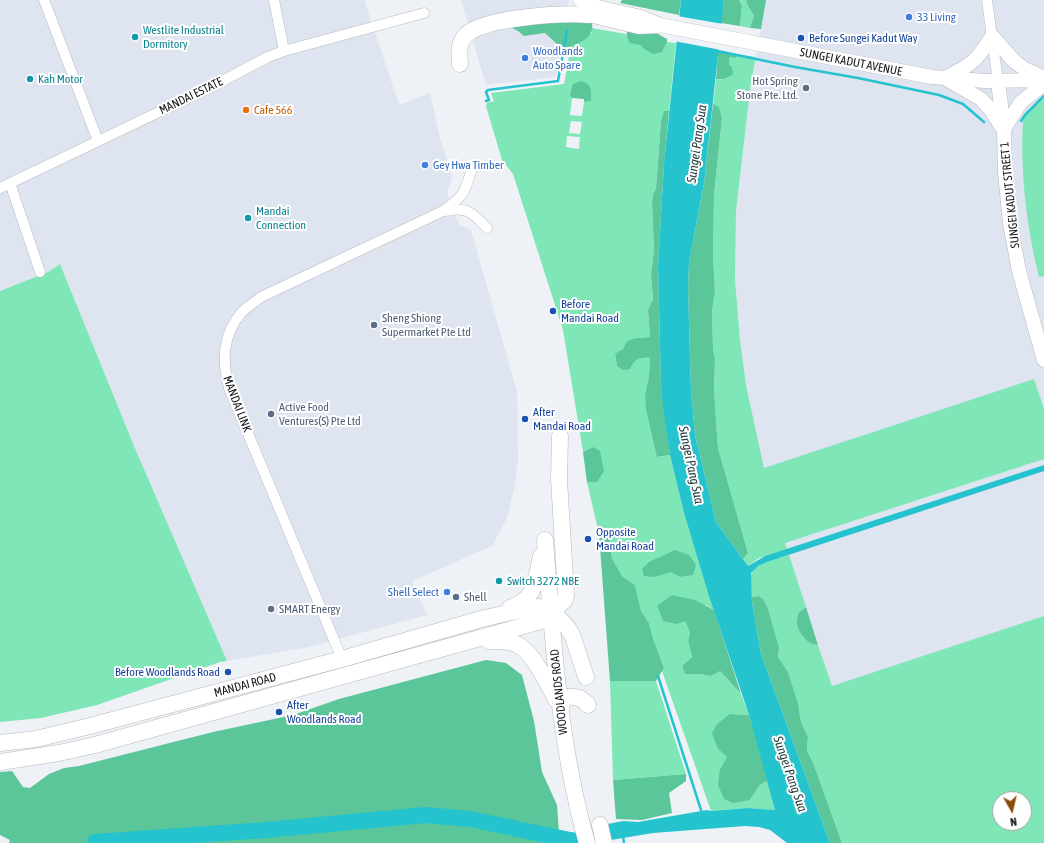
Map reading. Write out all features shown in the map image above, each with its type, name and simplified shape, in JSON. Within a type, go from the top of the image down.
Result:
[{"type":"main road","points":[[460,64],[459,51],[461,42],[467,34],[473,30],[494,23],[520,18],[562,15],[589,16]]},
{"type":"main road","name":"MANDAI ROAD","points":[[0,762],[73,750],[541,621],[564,602],[566,589],[559,479],[560,436]]},
{"type":"main road","name":"WOODLANDS ROAD","points":[[523,601],[530,593],[536,582],[545,540],[560,708],[567,756],[585,836]]},
{"type":"main road","points":[[488,617],[516,606],[534,594],[541,585],[547,564]]},
{"type":"main road","points":[[488,617],[530,608],[539,608],[551,613],[563,622],[573,637],[586,677]]},
{"type":"main road","name":"MANDAI ROAD","points":[[0,743],[36,739],[163,707],[342,659],[488,617]]},
{"type":"main road","points":[[473,640],[502,641],[520,646],[530,655],[560,708]]},
{"type":"main road","points":[[560,708],[567,697],[578,697],[583,699],[588,705]]},
{"type":"main road","points":[[163,707],[165,715],[184,720]]},
{"type":"main road","points":[[600,825],[604,843]]},
{"type":"street","points":[[44,0],[98,141]]},
{"type":"street","points":[[274,0],[284,51]]},
{"type":"street","name":"SUNGEI KADUT AVENUE","points":[[580,0],[593,6],[641,17],[665,26],[932,77],[998,82],[1044,79]]},
{"type":"street","points":[[987,0],[998,82]]},
{"type":"street","name":"MANDAI ESTATE","points":[[0,188],[210,87],[268,57],[284,51],[424,13]]},
{"type":"street","name":"SUNGEI KADUT AVENUE","points":[[589,16],[640,27],[665,26]]},
{"type":"street","points":[[945,78],[966,68],[975,60],[982,53],[992,36]]},
{"type":"street","points":[[992,36],[1015,62],[1044,79]]},
{"type":"street","points":[[945,78],[981,99],[991,110],[1004,129],[1021,102],[1044,84]]},
{"type":"street","name":"SUNGEI KADUT STREET 1","points":[[998,82],[1004,129],[1005,172],[1010,222],[1019,272],[1043,356]]},
{"type":"street","name":"MANDAI LINK","points":[[342,659],[229,388],[225,371],[224,356],[226,344],[232,327],[242,312],[261,297],[443,211],[459,199],[463,194],[471,172]]},
{"type":"street","points":[[10,183],[40,272]]},
{"type":"street","name":"MANDAI LINK","points":[[443,211],[457,209],[468,211],[475,215],[487,228]]},
{"type":"shaded area","points":[[0,0],[365,0],[399,105],[430,93],[440,138],[452,177],[447,194],[459,225],[471,230],[517,392],[518,460],[515,484],[507,518],[492,546],[412,581],[427,615],[309,647],[227,661],[134,446],[60,264],[48,272],[0,291]]},
{"type":"shaded area","points":[[461,0],[569,0],[556,77],[486,85]]},
{"type":"shaded area","points":[[766,0],[1044,0],[1044,843],[883,843],[770,498],[746,385],[740,340],[735,279],[736,211],[751,82]]},
{"type":"green space","points":[[622,0],[681,0],[679,15],[620,3]]},
{"type":"green space","points":[[724,0],[739,0],[742,6],[740,26],[721,23]]},
{"type":"green space","points":[[739,0],[746,0],[754,16],[750,28],[740,26],[742,6]]},
{"type":"green space","points":[[746,0],[766,0],[761,29],[750,28],[754,16]]},
{"type":"green space","points":[[592,20],[592,30],[589,36],[567,48],[557,44],[545,33],[524,36],[510,27],[510,24]]},
{"type":"green space","points":[[592,28],[626,34],[627,38],[644,49],[662,52],[667,42],[676,43],[669,111],[664,112],[661,121],[656,188],[653,195],[652,204],[654,249],[651,276],[653,299],[648,310],[650,337],[637,338],[615,355],[617,366],[633,363],[641,357],[650,358],[649,376],[645,394],[658,457],[670,455],[684,513],[714,610],[706,605],[657,606],[663,621],[685,621],[690,633],[688,641],[692,657],[682,666],[685,674],[710,676],[719,670],[741,694],[749,715],[730,714],[718,749],[727,757],[720,769],[750,800],[759,786],[768,780],[775,810],[747,808],[711,811],[662,671],[664,668],[649,623],[641,611],[635,585],[622,576],[612,558],[609,537],[599,534],[587,482],[597,482],[593,447],[583,452],[563,330],[513,174],[502,160],[486,106],[487,103],[494,101],[491,93],[564,84],[571,46],[583,40],[592,33]],"holes":[[[570,95],[591,101],[584,102],[582,116],[570,115],[572,98]],[[571,121],[582,122],[580,134],[569,133]],[[567,136],[580,137],[579,149],[566,147]],[[696,565],[692,575],[680,577],[671,571],[655,577],[642,569]]]},
{"type":"green space","points":[[628,28],[658,34],[667,39],[662,52],[653,54],[640,45],[630,43],[627,36]]},
{"type":"green space","points":[[718,50],[737,54],[736,58],[729,57],[729,65],[732,67],[733,74],[727,78],[716,79]]},
{"type":"green space","points":[[737,54],[756,57],[751,82],[736,211],[735,279],[740,340],[746,385],[764,468],[1034,379],[1044,409],[1044,459],[785,543],[787,549],[759,558],[748,566],[743,559],[748,553],[718,448],[714,388],[715,359],[713,349],[712,311],[715,292],[713,256],[714,195],[722,118],[719,108],[713,104],[716,79],[721,80],[729,66],[729,57],[736,58]]},
{"type":"green space","points":[[581,81],[588,84],[591,90],[591,101],[584,102],[584,99],[572,98],[570,95],[573,84]]},
{"type":"green space","points":[[1043,99],[1044,276],[1039,277],[1027,218],[1023,178],[1022,138],[1023,118]]},
{"type":"green space","points":[[713,104],[719,107],[722,118],[714,195],[713,256],[715,292],[712,311],[713,349],[715,359],[714,388],[716,421],[718,448],[748,553],[743,559],[716,522],[695,435],[691,389],[688,289],[689,263],[704,183]]},
{"type":"green space","points":[[664,111],[669,111],[664,164],[658,267],[661,383],[670,455],[657,457],[646,409],[645,394],[649,376],[650,358],[638,359],[633,363],[630,369],[623,370],[617,366],[615,354],[623,349],[627,341],[637,338],[650,337],[648,310],[653,299],[651,276],[654,249],[652,204],[653,195],[656,188],[661,121]]},
{"type":"green space","points":[[60,264],[134,446],[227,661],[220,662],[97,705],[41,718],[0,722],[0,291],[48,272]]},
{"type":"green space","points":[[593,447],[600,451],[604,471],[597,482],[587,482],[583,452]]},
{"type":"green space","points":[[599,534],[609,537],[612,558],[622,576],[635,585],[641,611],[649,623],[664,668],[656,681],[610,681]]},
{"type":"green space","points":[[675,550],[689,555],[696,565],[693,575],[680,577],[671,572],[655,577],[644,576],[642,569],[649,562]]},
{"type":"green space","points":[[789,555],[806,607],[798,613],[814,645],[818,645],[832,686],[1044,616],[1044,843],[842,843],[814,765],[807,750],[808,737],[801,722],[798,703],[788,672],[778,657],[779,648],[758,596],[752,597],[752,572],[763,563]]},
{"type":"green space","points":[[672,595],[695,600],[714,610],[741,694],[720,671],[710,676],[685,674],[682,666],[692,657],[688,641],[690,633],[685,621],[677,624],[663,621],[657,606]]},
{"type":"green space","points":[[758,596],[763,599],[768,609],[779,648],[778,657],[788,672],[798,703],[801,722],[808,737],[807,750],[814,765],[842,843],[830,843],[761,654],[752,602],[752,597]]},
{"type":"green space","points":[[806,607],[818,645],[807,641],[799,631],[797,623],[798,613]]},
{"type":"green space","points":[[486,660],[506,663],[522,675],[534,721],[542,772],[557,805],[559,832],[554,843],[9,843],[10,840],[0,835],[0,772],[12,771],[23,787],[30,788],[49,774],[64,768],[79,766],[213,732],[293,715],[339,699]]},
{"type":"green space","points":[[610,681],[656,681],[686,774],[613,780]]},
{"type":"green space","points":[[730,714],[749,715],[768,780],[759,786],[750,800],[733,803],[724,799],[718,785],[720,769],[727,757],[718,749],[712,733],[717,724]]},
{"type":"green space","points":[[686,774],[686,781],[669,793],[672,813],[642,820],[616,819],[613,780]]},
{"type":"water","name":"Sungei Pang Sua","points":[[681,0],[724,0],[704,183],[689,263],[688,289],[691,389],[695,435],[716,522],[748,566],[765,556],[1044,465],[1044,471],[767,562],[758,566],[751,573],[752,602],[761,654],[830,843],[787,843],[770,830],[759,827],[745,826],[653,833],[611,840],[608,824],[623,821],[638,822],[707,810],[747,808],[775,810],[749,715],[709,596],[684,513],[670,455],[663,407],[658,267],[664,163]]},
{"type":"pier","points":[[677,16],[723,24],[721,50],[674,41]]},
{"type":"waterway","points":[[486,101],[489,100],[486,92],[488,90],[558,81],[567,31]]},
{"type":"waterway","points":[[717,51],[939,95],[963,104],[984,122]]},
{"type":"waterway","points":[[1021,121],[1044,96]]},
{"type":"waterway","points":[[658,676],[702,813]]},
{"type":"waterway","points":[[95,842],[266,830],[426,815],[470,819],[577,841]]},
{"type":"waterway","points":[[623,836],[624,843]]},
{"type":"place","name":"33 Living","points":[[909,17]]},
{"type":"place","name":"Westlite Industrial Dormitory","points":[[135,37]]},
{"type":"place","name":"Before Sungei Kadut Way","points":[[801,38]]},
{"type":"place","name":"Woodlands Auto Spare","points":[[525,58]]},
{"type":"place","name":"Kah Motor","points":[[30,79]]},
{"type":"place","name":"Hot Spring Stone Pte. Ltd.","points":[[806,88]]},
{"type":"place","name":"Cafe 566","points":[[246,110]]},
{"type":"place","name":"Gey Hwa Timber","points":[[425,165]]},
{"type":"place","name":"Mandai Connection","points":[[248,218]]},
{"type":"place","name":"Before Mandai Road","points":[[553,311]]},
{"type":"place","name":"Sheng Shiong Supermarket Pte Ltd","points":[[374,325]]},
{"type":"place","name":"Active Food Ventures(S) Pte Ltd","points":[[271,414]]},
{"type":"place","name":"After Mandai Road","points":[[525,419]]},
{"type":"place","name":"Opposite Mandai Road","points":[[588,539]]},
{"type":"place","name":"Switch 3272 NBE","points":[[499,581]]},
{"type":"place","name":"Shell Select","points":[[447,592]]},
{"type":"place","name":"Shell","points":[[456,597]]},
{"type":"place","name":"SMART Energy","points":[[271,609]]},
{"type":"place","name":"Before Woodlands Road","points":[[228,672]]},
{"type":"place","name":"After Woodlands Road","points":[[279,712]]}]
